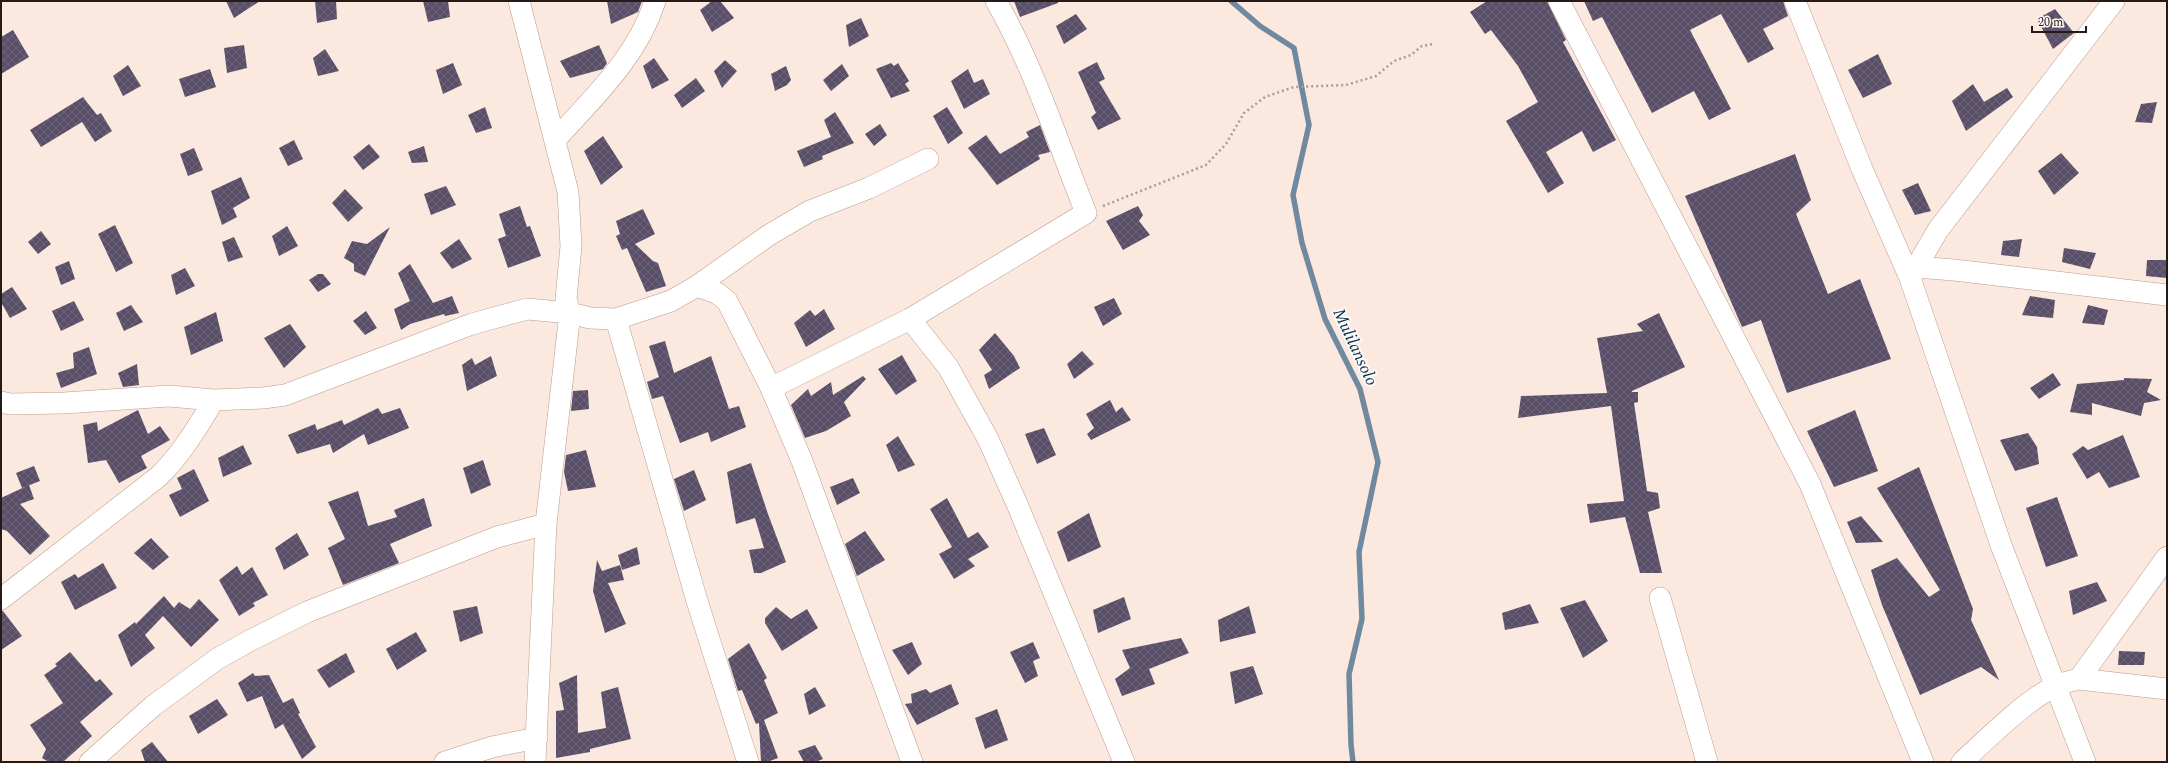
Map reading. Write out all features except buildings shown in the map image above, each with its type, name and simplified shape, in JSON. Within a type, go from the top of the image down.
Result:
[{"type":"street","points":[[519,1],[556,139],[568,192],[571,246],[566,299],[570,313],[546,524],[535,762]]},
{"type":"street","points":[[556,139],[616,72],[642,34],[655,1]]},
{"type":"street","points":[[771,388],[910,319],[1086,214],[1009,23],[996,1]]},
{"type":"street","points":[[1559,1],[1810,484],[1923,762]]},
{"type":"street","points":[[1795,1],[1862,169],[1913,272],[2001,545],[2084,762]]},
{"type":"street","points":[[1913,272],[1938,230],[2114,1]]},
{"type":"street","points":[[1,402],[10,404],[64,403],[169,396],[214,400],[262,398],[285,395],[472,324],[527,309],[570,313],[590,318],[616,319],[671,301],[697,286],[769,235],[810,211],[869,188],[928,159]]},
{"type":"street","points":[[1913,272],[1954,270],[2167,295]]},
{"type":"street","points":[[697,286],[717,293],[727,301],[771,388],[802,461],[912,762]]},
{"type":"street","points":[[616,319],[695,594],[748,762]]},
{"type":"street","points":[[910,319],[948,367],[988,439],[1124,762]]},
{"type":"street","points":[[1,599],[158,478],[183,450],[214,400]]},
{"type":"street","points":[[90,762],[153,706],[217,659],[251,640],[307,612],[497,537],[546,524]]},
{"type":"street","points":[[2079,679],[2167,557]]},
{"type":"street","points":[[1660,598],[1707,762]]},
{"type":"street","points":[[1962,762],[1989,737],[2033,701],[2055,686],[2079,679],[2167,689]]},
{"type":"street","points":[[445,762],[492,747],[537,738]]},
{"type":"path","points":[[1086,214],[1206,165],[1226,144],[1244,113],[1265,97],[1294,87],[1346,85],[1376,76],[1394,61],[1411,55],[1422,46],[1433,44]]},
{"type":"waterway","name":"Mulilansolo","points":[[1231,1],[1260,26],[1294,48],[1309,125],[1293,195],[1302,243],[1325,319],[1360,389],[1378,462],[1359,552],[1362,619],[1349,674],[1351,745],[1353,762]]}]
